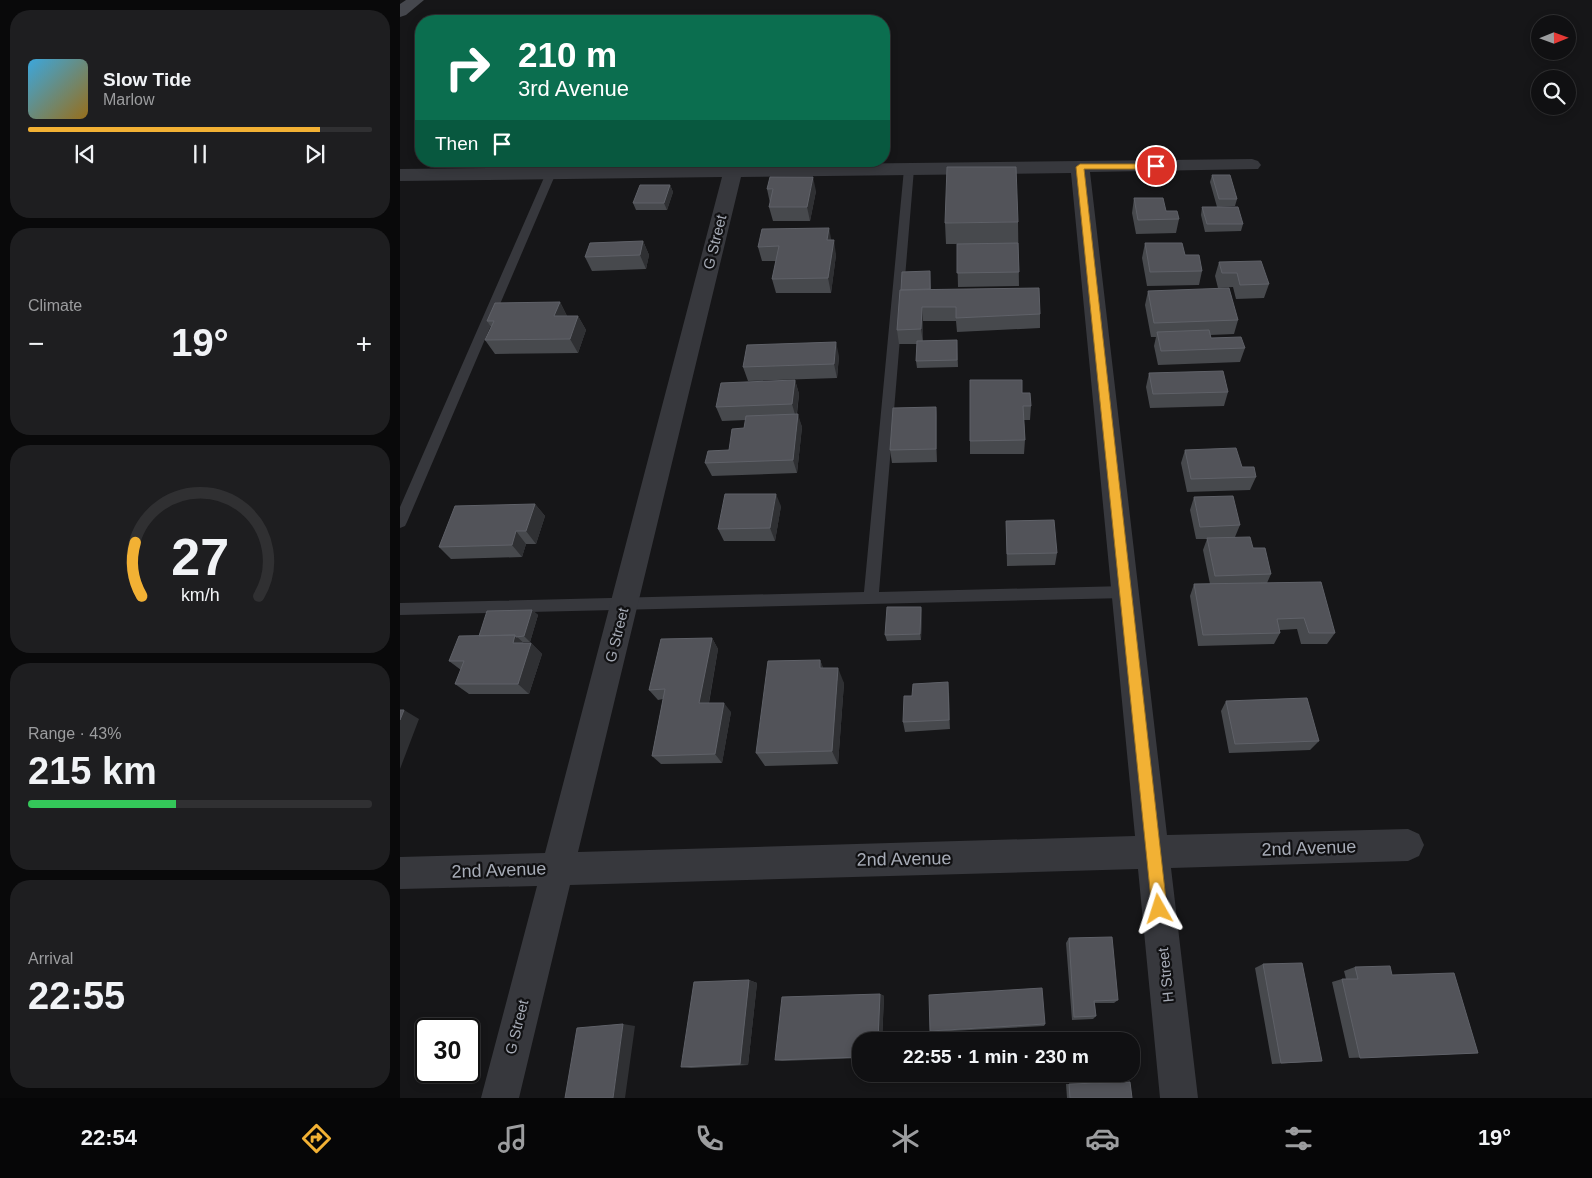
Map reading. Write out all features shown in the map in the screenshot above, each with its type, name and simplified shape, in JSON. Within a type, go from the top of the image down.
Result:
[{"type":"main road","points":[[400,12],[416,0]]},
{"type":"street","points":[[400,175],[1252,165]]},
{"type":"street","name":"H Street","points":[[1080,167],[1179,1098]]},
{"type":"street","name":"G Street","points":[[500,1098],[733,171]]},
{"type":"street","name":"2nd Avenue","points":[[400,874],[1408,845]]},
{"type":"lane","points":[[871,597],[909,169]]},
{"type":"lane","points":[[400,522],[551,173]]},
{"type":"lane","points":[[400,609],[1126,592]]},
{"type":"building","points":[[947,167],[1016,167],[1018,222],[945,223]]},
{"type":"building","points":[[1212,175],[1230,175],[1237,199],[1219,199]]},
{"type":"building","points":[[770,177],[813,177],[807,207],[769,207],[773,189],[767,189]]},
{"type":"building","points":[[640,185],[670,185],[664,203],[633,203]]},
{"type":"building","points":[[1134,198],[1163,198],[1166,211],[1177,211],[1179,219],[1138,220]]},
{"type":"building","points":[[1202,207],[1238,207],[1243,224],[1207,224]]},
{"type":"building","points":[[829,228],[827,240],[834,240],[828,278],[772,279],[779,246],[758,247],[762,229]]},
{"type":"building","points":[[643,241],[640,255],[585,257],[590,243]]},
{"type":"building","points":[[1018,243],[1019,272],[957,273],[957,244]]},
{"type":"building","points":[[1145,243],[1182,243],[1185,255],[1199,255],[1202,271],[1150,272]]},
{"type":"building","points":[[1261,261],[1269,284],[1240,285],[1237,273],[1222,273],[1219,262]]},
{"type":"building","points":[[930,271],[930,289],[901,290],[902,272]]},
{"type":"building","points":[[1039,288],[1040,314],[956,318],[956,307],[922,307],[921,329],[897,330],[900,290]]},
{"type":"building","points":[[1229,288],[1238,320],[1154,323],[1148,291]]},
{"type":"building","points":[[560,302],[554,316],[578,316],[570,339],[485,340],[494,321],[487,321],[495,303]]},
{"type":"building","points":[[1209,330],[1211,338],[1241,337],[1245,348],[1161,351],[1157,332]]},
{"type":"building","points":[[957,340],[957,360],[916,361],[917,341]]},
{"type":"building","points":[[836,342],[834,364],[743,367],[747,345]]},
{"type":"building","points":[[1223,371],[1228,392],[1153,394],[1149,373]]},
{"type":"building","points":[[795,380],[792,404],[716,407],[721,383]]},
{"type":"building","points":[[970,380],[1022,380],[1022,393],[1030,393],[1031,406],[1023,406],[1025,440],[970,441]]},
{"type":"building","points":[[936,407],[936,449],[890,450],[893,408]]},
{"type":"building","points":[[798,414],[793,460],[705,463],[708,451],[729,450],[732,429],[744,428],[746,416]]},
{"type":"building","points":[[1236,448],[1242,467],[1254,467],[1256,477],[1191,479],[1185,450]]},
{"type":"building","points":[[725,494],[776,494],[770,528],[718,529]]},
{"type":"building","points":[[1233,496],[1240,525],[1200,527],[1194,497]]},
{"type":"building","points":[[535,504],[526,531],[516,531],[512,545],[439,547],[455,506]]},
{"type":"building","points":[[1054,520],[1057,553],[1007,554],[1006,521]]},
{"type":"building","points":[[1250,537],[1253,548],[1265,548],[1271,574],[1215,576],[1207,538]]},
{"type":"building","points":[[1321,582],[1335,633],[1309,633],[1304,618],[1277,619],[1280,633],[1203,635],[1194,584]]},
{"type":"building","points":[[887,607],[921,607],[920,634],[885,635]]},
{"type":"building","points":[[532,610],[524,636],[479,636],[487,611]]},
{"type":"building","points":[[515,635],[513,643],[531,643],[518,684],[455,684],[464,661],[449,661],[459,636]]},
{"type":"building","points":[[712,638],[699,703],[724,703],[715,754],[652,756],[665,689],[649,690],[661,639]]},
{"type":"building","points":[[820,660],[820,668],[838,668],[832,751],[756,753],[768,661]]},
{"type":"building","points":[[948,682],[949,720],[903,722],[904,696],[912,696],[913,684]]},
{"type":"building","points":[[1307,698],[1319,741],[1235,744],[1226,701]]},
{"type":"building","points":[[400,710],[404,710],[400,720]]},
{"type":"building","points":[[1112,937],[1118,1000],[1094,1001],[1096,1016],[1074,1017],[1069,938]]},
{"type":"building","points":[[1302,963],[1322,1061],[1281,1063],[1263,964]]},
{"type":"building","points":[[1390,966],[1392,975],[1454,973],[1478,1053],[1360,1058],[1342,979],[1358,979],[1355,967]]},
{"type":"building","points":[[749,980],[740,1064],[681,1067],[694,982]]},
{"type":"building","points":[[1042,988],[1045,1024],[930,1031],[929,995]]},
{"type":"building","points":[[880,994],[878,1032],[852,1032],[852,1057],[775,1060],[782,997]]},
{"type":"building","points":[[623,1024],[613,1098],[565,1098],[577,1028]]},
{"type":"building","points":[[1130,1082],[1132,1098],[1070,1098],[1069,1084]]},
{"type":"route","points":[[1156,166],[1080,167],[1159,909]]}]
